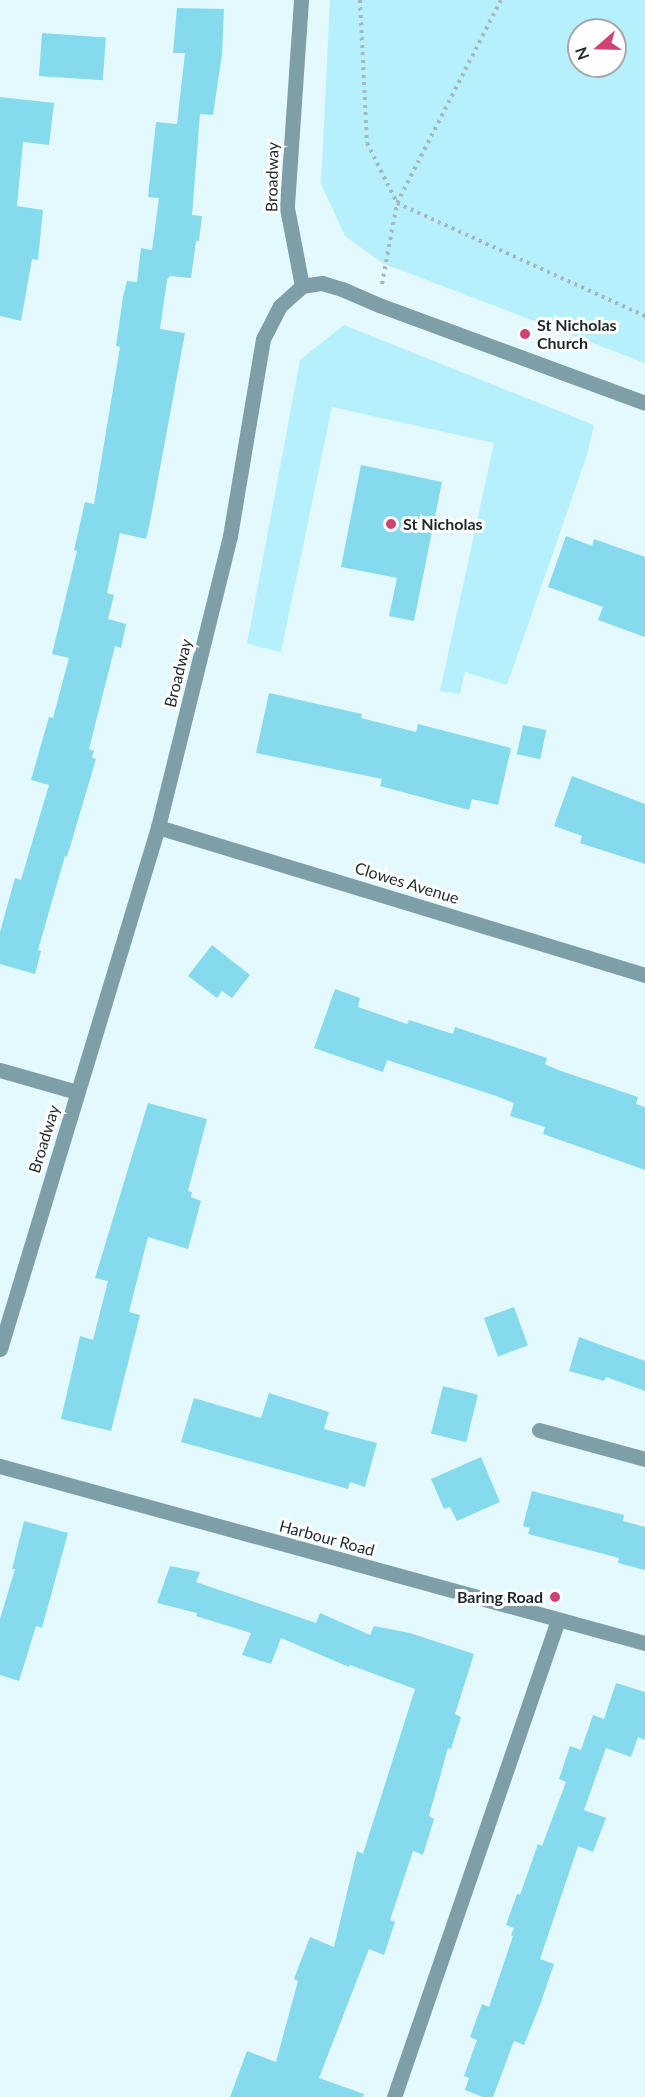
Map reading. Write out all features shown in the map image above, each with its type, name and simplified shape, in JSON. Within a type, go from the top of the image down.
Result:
[{"type":"street","name":"Broadway","points":[[0,1349],[158,827],[230,536],[263,339],[280,306],[302,286],[287,208],[301,0]]},
{"type":"street","points":[[302,286],[322,283],[342,289],[379,305],[645,403]]},
{"type":"street","name":"Clowes Avenue","points":[[158,827],[645,975]]},
{"type":"street","points":[[0,1070],[77,1092]]},
{"type":"street","points":[[539,1430],[645,1459]]},
{"type":"street","name":"Harbour Road","points":[[0,1466],[645,1643]]},
{"type":"street","points":[[394,2097],[558,1620]]},
{"type":"path","points":[[360,0],[367,142],[397,203],[645,316]]},
{"type":"path","points":[[379,305],[397,203],[501,0]]},
{"type":"shaded area","points":[[330,0],[645,0],[645,363],[382,263],[345,236],[321,184]]},
{"type":"shaded area","points":[[344,325],[594,425],[587,455],[507,685],[465,672],[460,694],[440,691],[494,443],[332,407],[281,652],[247,644],[300,360]]},
{"type":"building","points":[[177,8],[224,9],[222,54],[213,115],[200,114],[192,215],[202,216],[199,241],[196,241],[191,278],[170,276],[167,280],[160,329],[185,333],[151,517],[146,539],[120,533],[107,593],[114,595],[108,619],[126,624],[121,648],[115,646],[89,749],[94,751],[92,758],[96,759],[38,950],[41,951],[35,974],[0,964],[0,932],[15,878],[21,880],[49,785],[31,780],[49,717],[53,718],[69,658],[52,654],[77,551],[74,550],[85,502],[94,504],[120,347],[116,346],[123,297],[127,281],[137,282],[141,248],[152,250],[159,198],[148,197],[156,122],[177,124],[185,53],[173,53]]},
{"type":"building","points":[[42,33],[106,37],[103,80],[39,76]]},
{"type":"building","points":[[0,97],[54,103],[49,145],[23,142],[17,206],[43,210],[38,260],[32,259],[21,321],[0,316]]},
{"type":"building","name":"St Nicholas","points":[[361,465],[442,482],[414,621],[389,616],[397,578],[341,567]]},
{"type":"building","points":[[566,536],[592,546],[594,539],[645,557],[645,637],[598,620],[603,607],[548,587]]},
{"type":"building","points":[[269,693],[362,714],[361,718],[416,732],[418,724],[511,748],[498,805],[472,799],[469,810],[380,786],[382,779],[256,753]]},
{"type":"building","points":[[523,725],[546,730],[540,759],[517,754]]},
{"type":"building","points":[[572,776],[645,804],[645,864],[580,843],[582,836],[554,826]]},
{"type":"building","points":[[212,945],[250,975],[232,998],[222,991],[217,998],[188,976]]},
{"type":"building","points":[[335,989],[360,998],[358,1007],[407,1024],[409,1020],[453,1034],[455,1027],[547,1058],[545,1064],[558,1070],[638,1097],[636,1104],[645,1107],[645,1170],[543,1134],[545,1127],[510,1116],[514,1103],[496,1096],[387,1060],[383,1072],[314,1048]]},
{"type":"building","points":[[148,1103],[207,1119],[188,1191],[192,1192],[191,1197],[201,1201],[188,1249],[148,1237],[129,1312],[140,1315],[111,1431],[61,1419],[80,1336],[93,1340],[108,1281],[95,1278]]},
{"type":"building","points":[[514,1307],[528,1346],[498,1356],[484,1318]]},
{"type":"building","points":[[579,1337],[645,1361],[645,1391],[606,1377],[604,1381],[569,1371]]},
{"type":"building","points":[[443,1386],[478,1395],[466,1442],[431,1434]]},
{"type":"building","points":[[269,1393],[329,1412],[324,1429],[377,1443],[365,1487],[350,1482],[348,1489],[181,1442],[194,1398],[261,1418]]},
{"type":"building","points":[[481,1457],[500,1502],[457,1521],[450,1507],[444,1509],[431,1479]]},
{"type":"building","points":[[532,1491],[624,1515],[623,1521],[645,1527],[645,1570],[618,1563],[619,1558],[528,1534],[530,1528],[523,1526]]},
{"type":"building","points":[[24,1521],[68,1533],[42,1628],[36,1626],[19,1681],[0,1675],[0,1619],[15,1569],[12,1569]]},
{"type":"building","points":[[170,1566],[200,1572],[196,1582],[316,1623],[320,1613],[370,1635],[374,1626],[410,1633],[474,1654],[455,1714],[461,1717],[451,1749],[448,1748],[429,1816],[434,1819],[423,1855],[413,1851],[390,1920],[395,1922],[384,1955],[369,1949],[319,2078],[364,2094],[363,2097],[230,2097],[247,2051],[276,2062],[298,1981],[294,1979],[310,1937],[334,1947],[357,1851],[363,1854],[415,1689],[350,1665],[349,1667],[281,1638],[271,1664],[242,1655],[251,1633],[196,1616],[197,1613],[157,1603]]},
{"type":"building","points":[[616,1683],[645,1692],[645,1740],[638,1737],[631,1757],[606,1748],[584,1810],[606,1818],[593,1852],[578,1846],[540,1959],[554,1964],[524,2045],[514,2041],[493,2097],[483,2097],[465,2090],[469,2078],[464,2076],[477,2040],[470,2037],[482,2004],[489,2007],[513,1936],[511,1935],[514,1928],[506,1925],[517,1894],[520,1895],[538,1844],[542,1846],[566,1782],[559,1779],[570,1746],[581,1750],[593,1715],[604,1719]]},
{"type":"place","name":"St Nicholas Church","points":[[525,334]]},
{"type":"place","name":"St Nicholas","points":[[391,524]]},
{"type":"place","name":"Baring Road","points":[[555,1597]]}]
